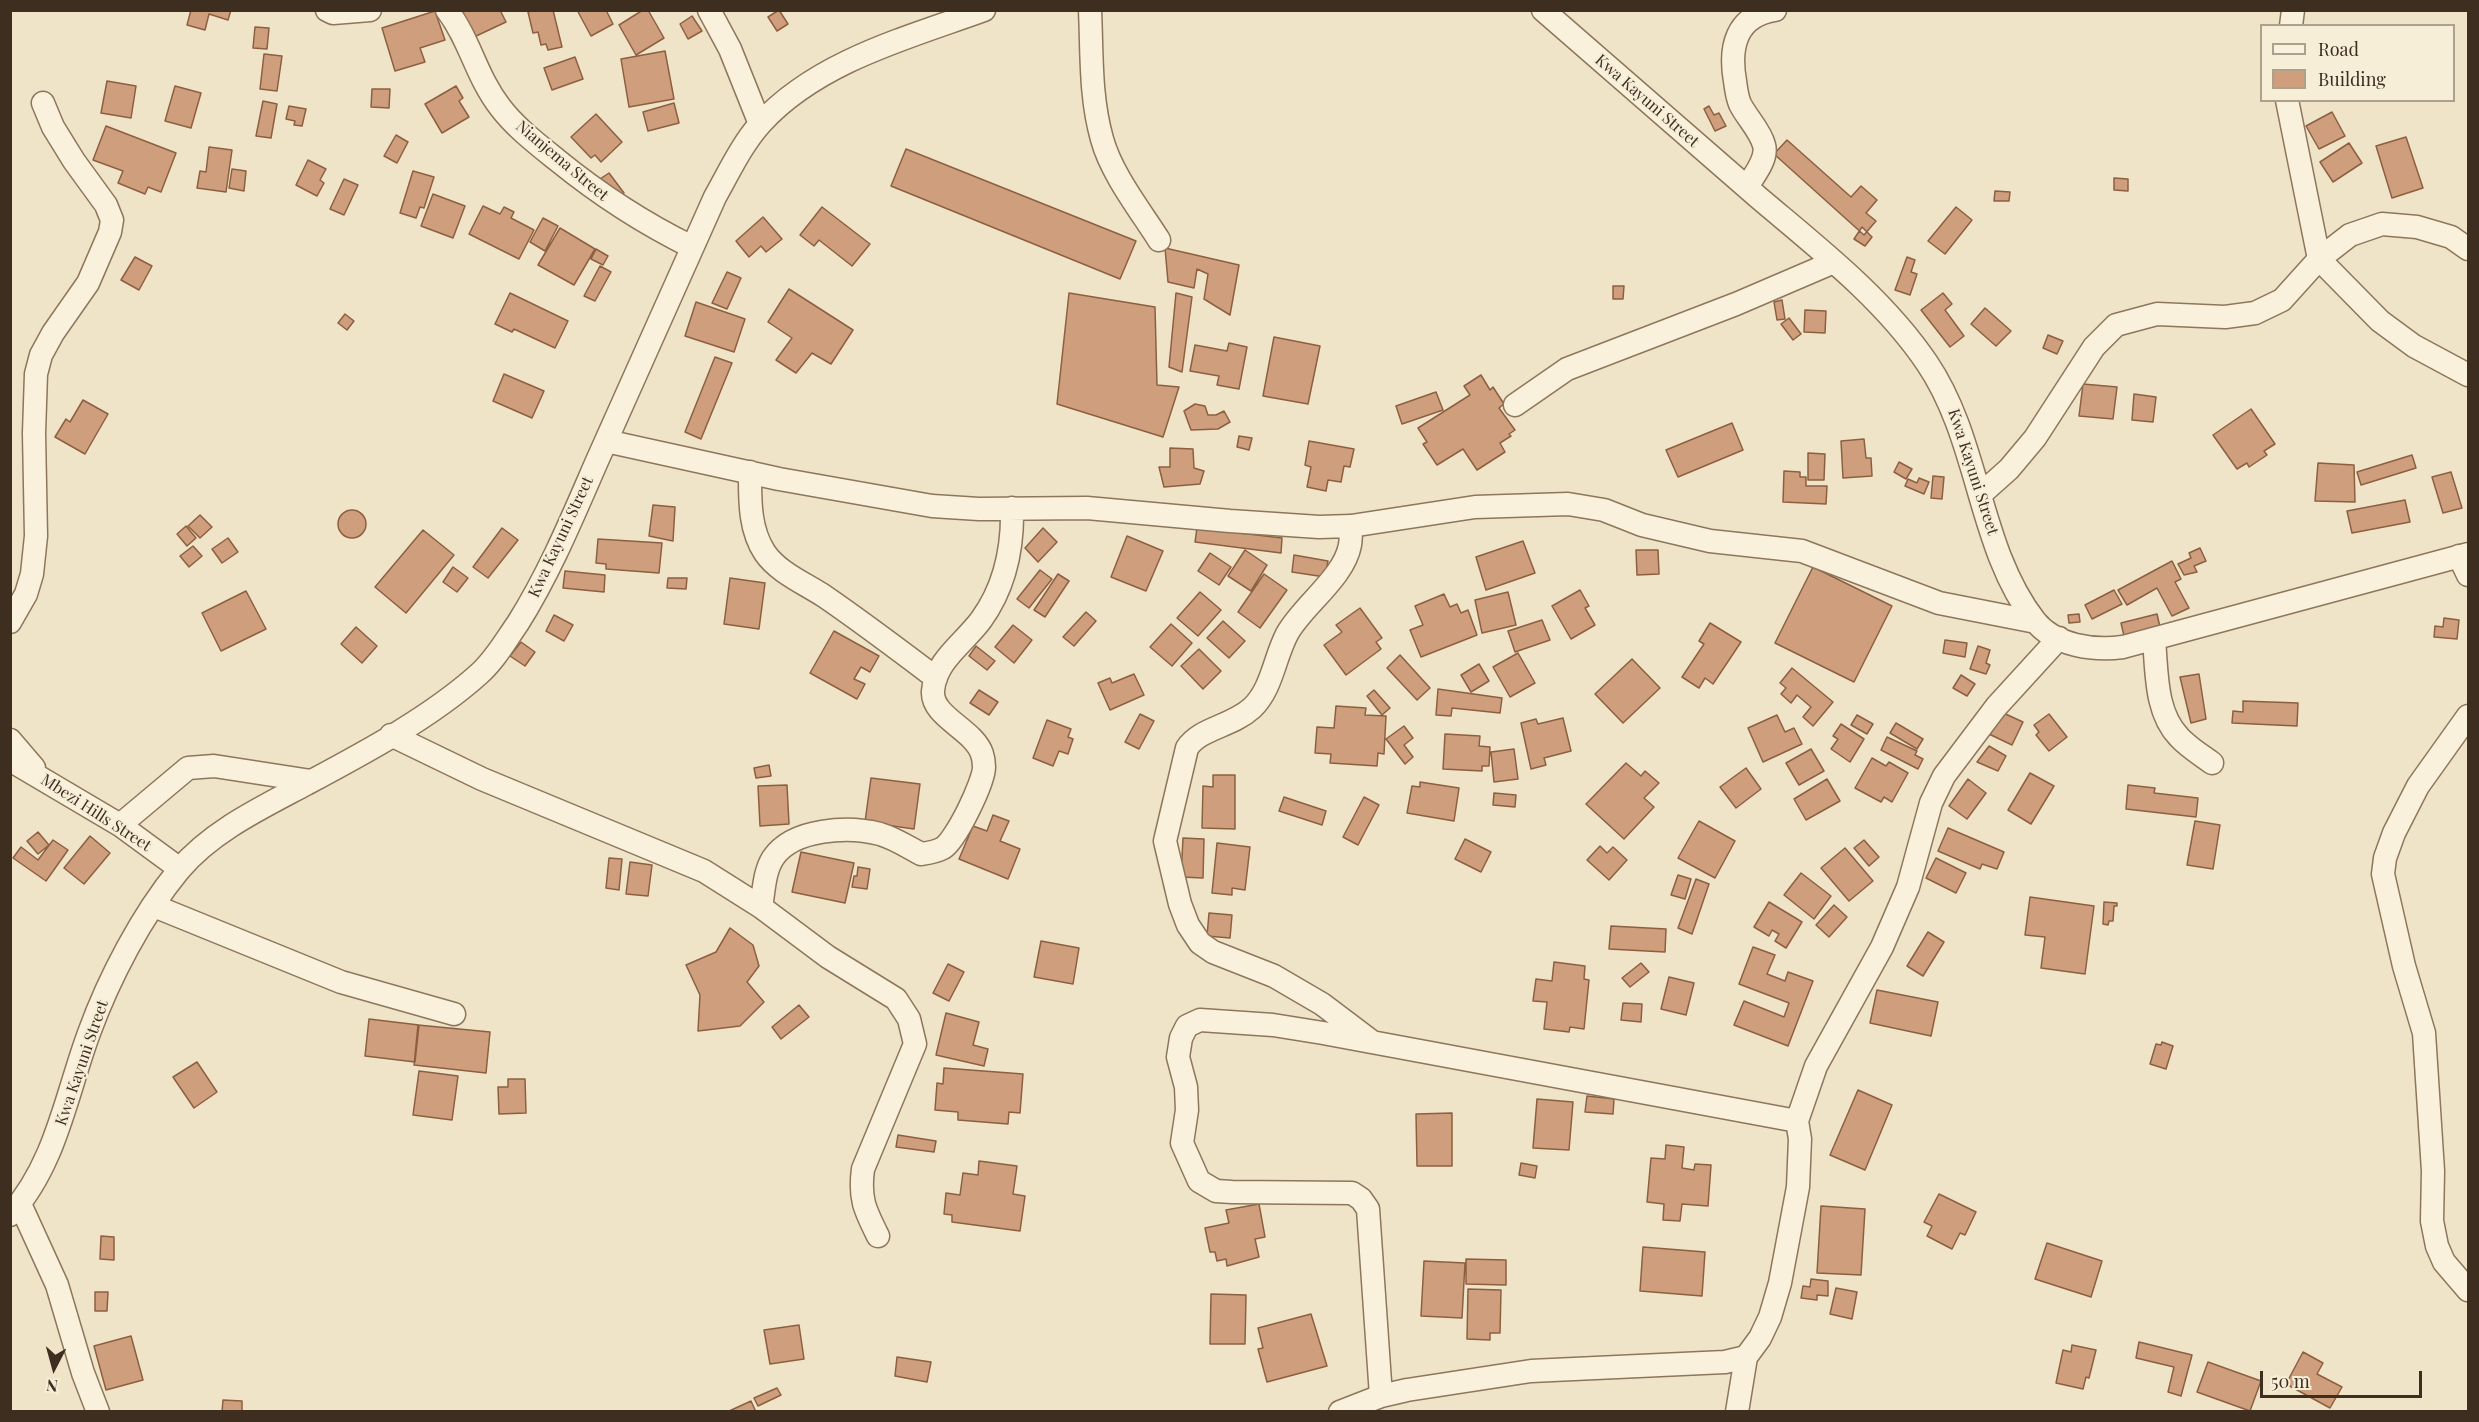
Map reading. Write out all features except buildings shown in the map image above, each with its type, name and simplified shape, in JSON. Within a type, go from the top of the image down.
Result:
[{"type":"street","points":[[327,10],[333,13],[370,10]]},
{"type":"street","name":"Nianjema Street","points":[[447,10],[459,27],[478,74],[500,108],[538,145],[610,201],[652,228],[692,247]]},
{"type":"street","points":[[709,10],[730,49],[760,124]]},
{"type":"street","name":"Kwa Kayuni Street","points":[[15,1209],[46,1159],[63,1120],[89,1031],[122,958],[180,869],[212,840],[242,818],[365,753],[443,702],[481,673],[501,648],[540,587],[714,197],[760,124],[785,99],[806,84],[856,57],[940,18],[984,10]]},
{"type":"street","points":[[1090,10],[1095,108],[1102,141],[1122,181],[1158,240]]},
{"type":"street","name":"Kwa Kayuni Street","points":[[1543,10],[1834,262],[1888,314],[1927,363],[1953,409],[2004,570],[2036,622],[2058,638],[2089,648],[2110,648],[2154,640],[2465,562]]},
{"type":"street","points":[[1747,187],[1759,168],[1764,155],[1764,145],[1740,103],[1733,68],[1733,50],[1738,35],[1748,20],[1763,12],[1775,10]]},
{"type":"street","points":[[2287,102],[2319,259],[2380,321],[2414,346],[2469,375]]},
{"type":"street","points":[[10,622],[26,594],[32,574],[36,536],[34,433],[36,374],[41,355],[53,333],[88,283],[110,232],[112,220],[106,205],[53,127],[43,103]]},
{"type":"street","points":[[1981,494],[2009,470],[2036,438],[2094,347],[2116,325],[2157,314],[2225,317],[2255,313],[2282,300],[2319,259],[2350,235],[2382,224],[2417,227],[2451,237],[2469,249]]},
{"type":"street","points":[[1515,405],[1568,369],[1736,304],[1834,262]]},
{"type":"street","points":[[606,441],[750,472],[824,485],[860,495],[932,506],[1087,508],[1230,521],[1351,526],[1475,507],[1568,504],[1604,510],[1642,525],[1710,541],[1802,551],[1939,603],[2036,622]]},
{"type":"street","points":[[750,472],[752,518],[757,538],[765,553],[777,565],[936,678]]},
{"type":"street","points":[[761,907],[766,876],[774,858],[788,845],[804,837],[827,830],[860,830],[883,835],[921,854],[944,847],[950,840],[965,815],[984,769],[982,752],[953,720],[941,713],[932,693],[940,666],[980,621],[995,599],[1013,538],[1012,508]]},
{"type":"street","points":[[1351,526],[1350,546],[1342,563],[1321,594],[1288,632],[1265,692],[1252,708],[1233,722],[1194,738],[1187,748],[1165,841],[1180,904],[1188,925],[1200,943],[1221,956],[1283,982],[1352,1025],[1372,1042]]},
{"type":"street","points":[[1738,1411],[1746,1357],[1760,1338],[1770,1317],[1780,1283],[1797,1187],[1800,1139],[1797,1121],[1816,1066],[1882,947],[1908,886],[1931,803],[1944,777],[1996,707],[2058,638]]},
{"type":"street","points":[[2154,640],[2160,701],[2166,720],[2179,737],[2212,763]]},
{"type":"street","points":[[2469,716],[2418,786],[2394,832],[2385,858],[2383,874],[2404,966],[2424,1033],[2433,1172],[2432,1221],[2437,1246],[2444,1262],[2469,1290]]},
{"type":"street","points":[[391,735],[482,779],[704,871],[761,907],[828,957],[896,999],[909,1018],[914,1034],[911,1055],[863,1169],[860,1191],[878,1236]]},
{"type":"street","points":[[10,740],[21,749],[42,779]]},
{"type":"street","name":"Mbezi Hills Street","points":[[10,759],[120,825],[180,869]]},
{"type":"street","points":[[120,825],[188,768],[214,766],[311,781]]},
{"type":"street","points":[[154,906],[341,982],[454,1014]]},
{"type":"street","points":[[1381,1396],[1368,1209],[1361,1198],[1352,1193],[1216,1191],[1199,1181],[1182,1143],[1187,1110],[1186,1087],[1178,1057],[1181,1038],[1187,1026],[1200,1020],[1273,1025],[1797,1121]]},
{"type":"street","points":[[15,1209],[57,1285],[83,1373],[98,1412]]},
{"type":"street","points":[[1340,1412],[1381,1396],[1444,1383],[1531,1371],[1725,1362],[1746,1357]]}]
